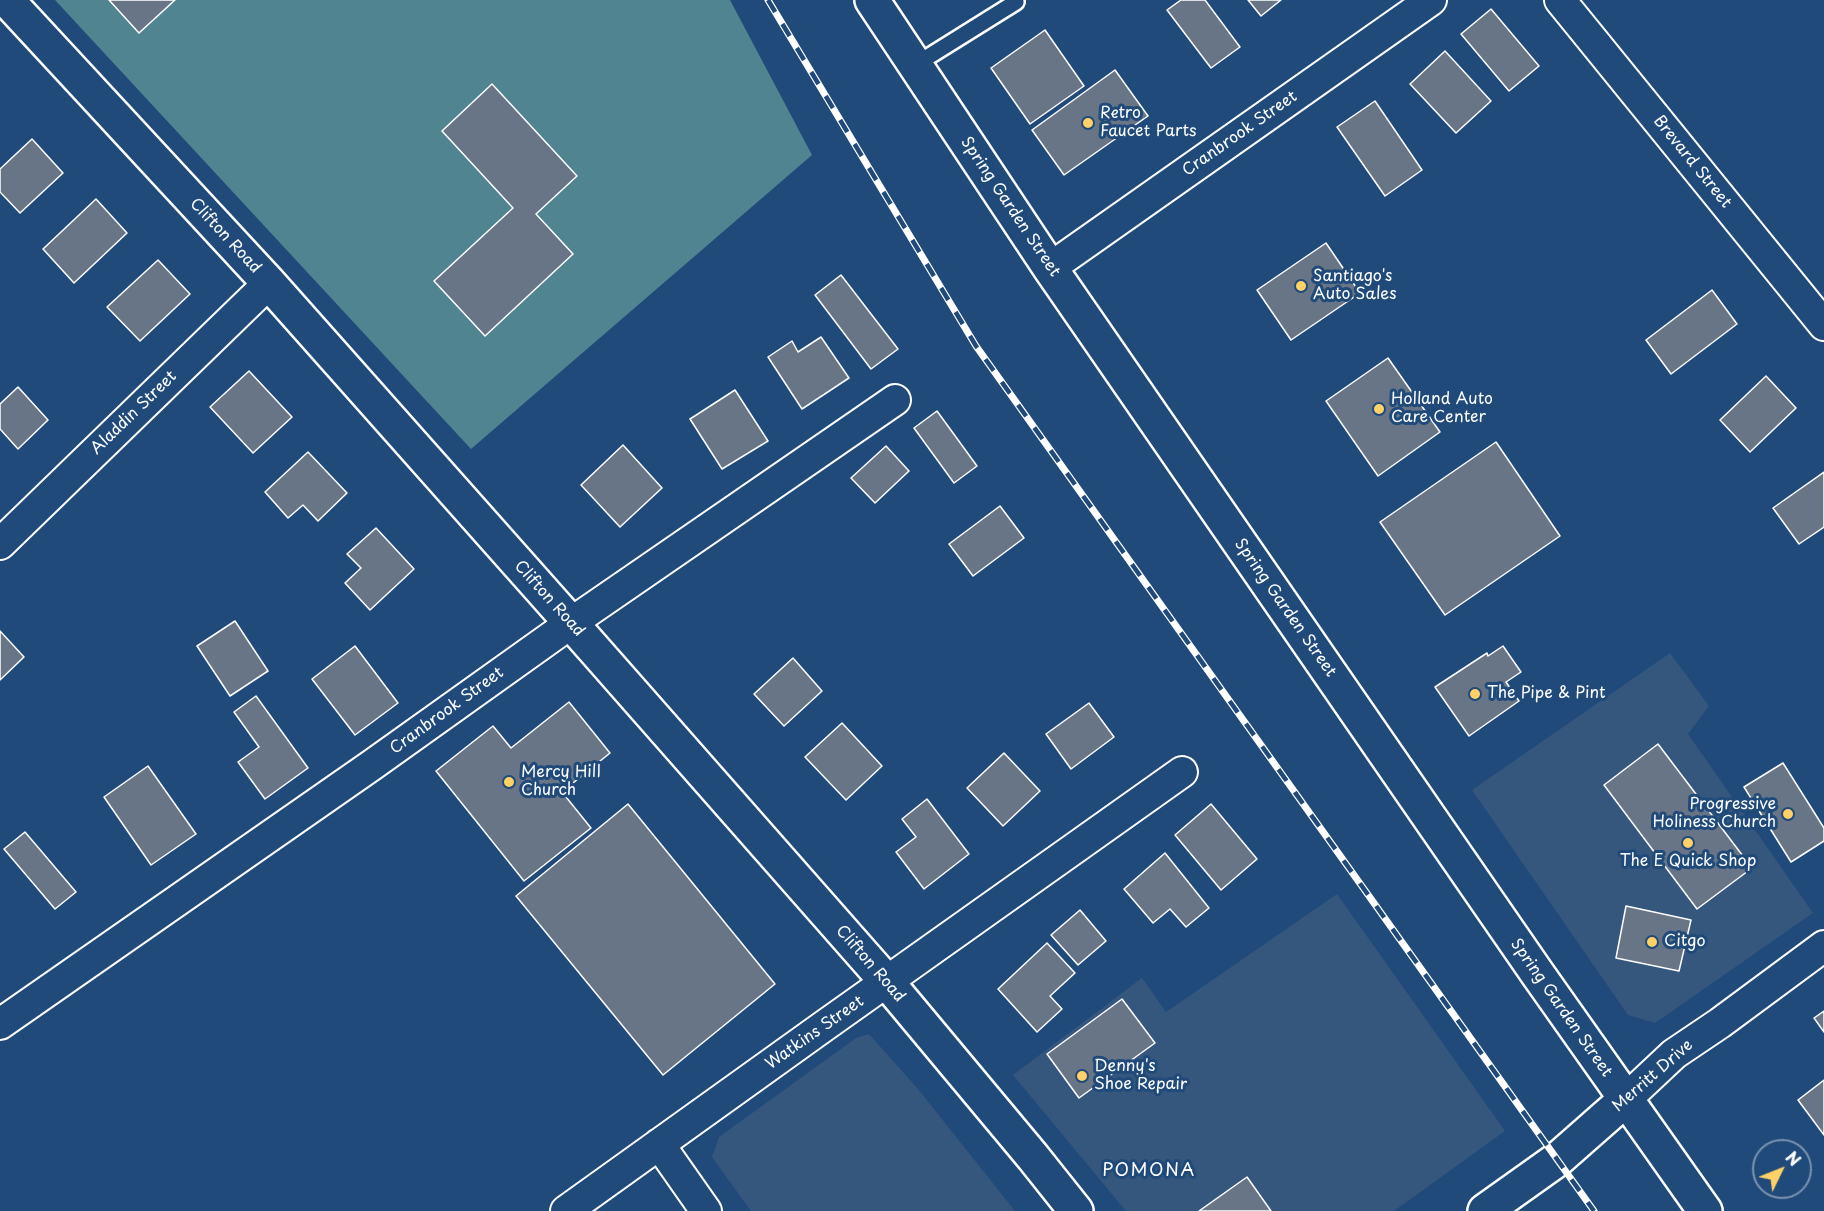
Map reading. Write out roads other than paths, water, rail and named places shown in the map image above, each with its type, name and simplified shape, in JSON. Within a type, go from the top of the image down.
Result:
[{"type":"main road","name":"Clifton Road","points":[[7,0],[268,283],[571,623],[887,982],[1076,1211]]},
{"type":"main road","name":"Spring Garden Street","points":[[872,0],[1050,268],[1625,1100],[1705,1211]]},
{"type":"main road","name":"Merritt Drive","points":[[1485,1211],[1558,1159],[1625,1100]]},
{"type":"street","name":"Cranbrook Street","points":[[1050,268],[1431,0]]},
{"type":"street","name":"Brevard Street","points":[[1560,0],[1822,318]]},
{"type":"street","name":"Aladdin Street","points":[[0,544],[268,283]]},
{"type":"street","name":"Cranbrook Street","points":[[0,1024],[372,765],[571,623],[895,400]]},
{"type":"street","name":"Watkins Street","points":[[566,1211],[1182,772]]},
{"type":"street","name":"Merritt Drive","points":[[1625,1100],[1674,1053],[1720,1023],[1824,946]]},
{"type":"street","points":[[659,1144],[706,1211]]},
{"type":"lane","points":[[915,65],[1016,2]]},
{"type":"railway","points":[[768,0],[976,346],[1594,1211]]},
{"type":"place","name":"Retro Faucet Parts","points":[[1088,123]]},
{"type":"place","name":"Santiago's Auto Sales","points":[[1301,286]]},
{"type":"place","name":"Holland Auto Care Center","points":[[1379,409]]},
{"type":"place","name":"The Pipe & Pint","points":[[1475,694]]},
{"type":"place","name":"Mercy Hill Church","points":[[509,782]]},
{"type":"place","name":"Progressive Holiness Church","points":[[1788,814]]},
{"type":"place","name":"The E Quick Shop","points":[[1688,843]]},
{"type":"place","name":"Citgo","points":[[1652,942]]},
{"type":"place","name":"Denny's Shoe Repair","points":[[1082,1076]]},
{"type":"district","name":"POMONA","points":[[1149,1171]]}]
